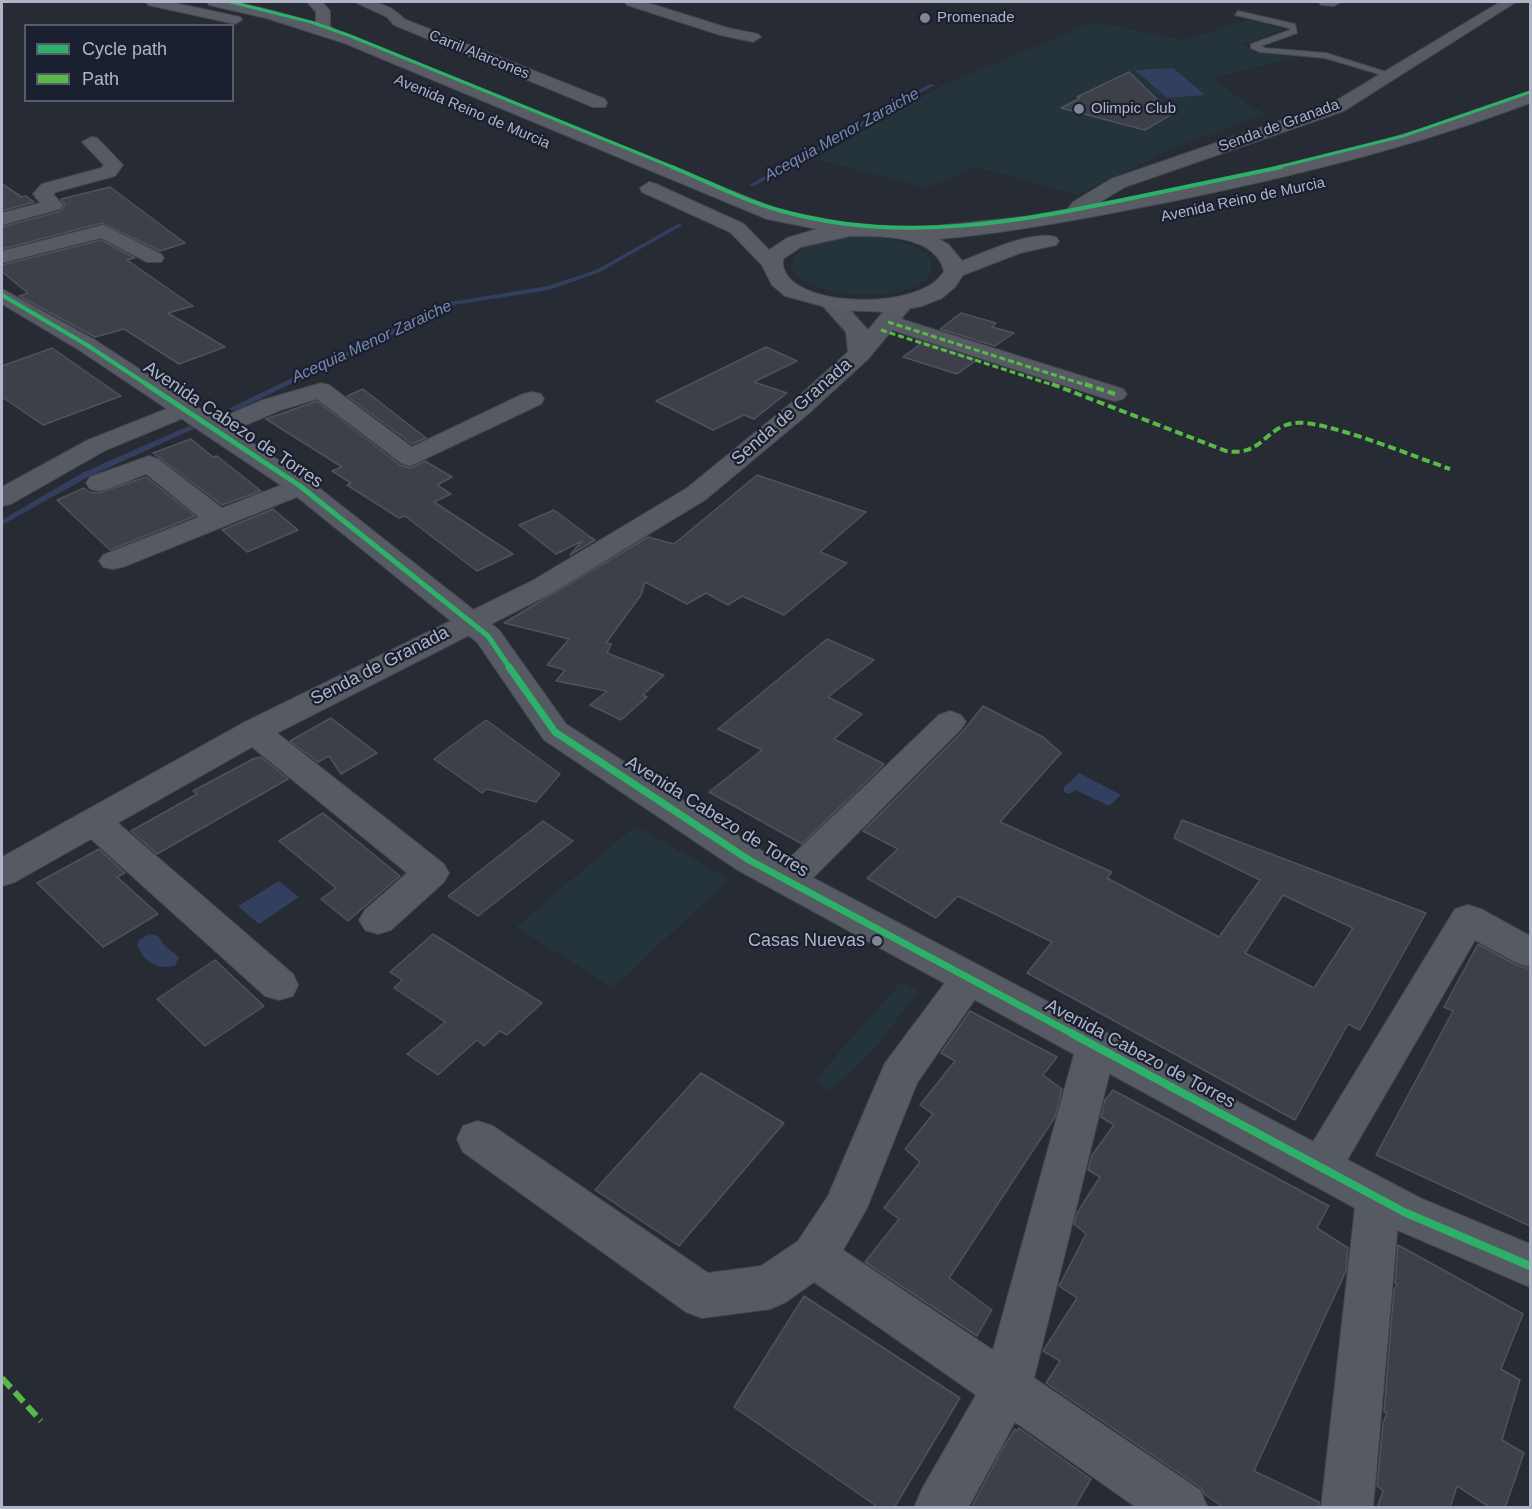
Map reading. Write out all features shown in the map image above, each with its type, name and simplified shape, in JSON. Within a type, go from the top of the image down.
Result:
[{"type":"main road","points":[[153,2],[184,5],[264,28],[331,52]]},
{"type":"main road","name":"Avenida Reino de Murcia","points":[[214,2],[270,14],[331,34],[774,215],[850,230]]},
{"type":"main road","points":[[314,2],[323,11],[323,27],[331,34]]},
{"type":"main road","name":"Avenida Reino de Murcia","points":[[907,235],[996,229],[1214,187],[1335,159],[1433,132],[1530,97]]},
{"type":"main road","points":[[633,181],[737,228],[771,263]]},
{"type":"main road","points":[[954,271],[949,257],[933,244],[907,235],[850,230],[821,233],[797,240],[780,250],[771,263],[771,269],[780,283],[800,295],[832,303],[868,306],[903,303],[930,295],[947,284],[954,271],[1015,248],[1068,237]]},
{"type":"street","name":"Carril Alarcones","points":[[362,2],[392,14],[399,22],[599,103]]},
{"type":"street","points":[[632,2],[725,32],[753,37]]},
{"type":"street","points":[[1326,2],[1334,2]]},
{"type":"street","name":"Senda de Granada","points":[[1073,215],[1080,206],[1118,183],[1338,107],[1509,2]]},
{"type":"street","points":[[2,219],[53,206],[42,194],[49,188],[108,172],[114,165],[91,142]]},
{"type":"street","points":[[2,257],[103,231],[154,258]]},
{"type":"street","name":"Avenida Cabezo de Torres","points":[[2,295],[87,345],[300,486],[470,621],[494,644],[555,732],[749,860],[1378,1199],[1530,1266]]},
{"type":"street","name":"Senda de Granada","points":[[832,303],[857,331],[860,354]]},
{"type":"street","name":"Senda de Granada","points":[[2,873],[254,731],[542,587],[696,494],[799,410],[860,354],[903,303]]},
{"type":"street","points":[[888,322],[1115,394]]},
{"type":"street","points":[[214,429],[272,405],[321,390],[410,458],[532,399]]},
{"type":"street","points":[[2,498],[97,444],[184,409]]},
{"type":"street","points":[[99,483],[149,464],[219,519]]},
{"type":"street","points":[[113,561],[300,486]]},
{"type":"street","points":[[788,880],[950,722]]},
{"type":"street","points":[[254,731],[431,873],[378,920]]},
{"type":"street","points":[[94,822],[279,986]]},
{"type":"street","points":[[1320,1168],[1468,919],[1530,953]]},
{"type":"street","points":[[478,1139],[702,1296],[770,1287],[814,1256],[845,1208],[900,1075],[970,979]]},
{"type":"street","points":[[940,1507],[1007,1388],[1096,1047]]},
{"type":"street","points":[[1347,1508],[1378,1199]]},
{"type":"street","points":[[814,1256],[1182,1508]]},
{"type":"lane","points":[[1238,13],[1292,26],[1294,31],[1254,46],[1263,50],[1326,56],[1392,75]]},
{"type":"shaded area","name":"Olimpic Club","points":[[1249,20],[1284,29],[1242,45],[1276,55],[1299,57],[1213,78],[1247,104],[1266,114],[1183,144],[1077,195],[977,167],[927,188],[815,159],[943,85],[1095,22],[1183,40]]},
{"type":"shaded area","points":[[864,236],[907,243],[922,251],[930,260],[932,268],[929,276],[911,288],[888,293],[863,294],[837,292],[814,286],[798,277],[792,265],[799,252],[806,247],[830,239]]},
{"type":"shaded area","points":[[635,826],[729,879],[613,988],[516,927]]},
{"type":"shaded area","points":[[901,982],[919,991],[874,1049],[830,1091],[815,1080]]},
{"type":"water","points":[[1173,68],[1205,95],[1167,98],[1135,70]]},
{"type":"water","points":[[1079,773],[1121,795],[1109,806],[1076,790],[1069,794],[1064,792],[1064,787]]},
{"type":"water","points":[[279,881],[299,897],[259,924],[238,906]]},
{"type":"water","points":[[149,934],[158,936],[165,946],[179,957],[175,966],[157,966],[143,956],[137,945],[139,940]]},
{"type":"building","points":[[1129,72],[1172,114],[1145,130],[1061,108],[1080,98],[1077,97]]},
{"type":"building","points":[[2,184],[22,197],[26,196],[34,202],[2,211]]},
{"type":"building","points":[[110,187],[185,243],[160,251],[102,223],[2,249],[2,227],[61,211],[65,205],[61,199]]},
{"type":"building","points":[[101,240],[135,258],[127,260],[193,306],[168,313],[225,347],[179,364],[124,329],[95,337],[19,296],[28,293],[2,272],[2,265]]},
{"type":"building","points":[[961,313],[996,323],[992,327],[1014,333],[995,346],[940,329]]},
{"type":"building","points":[[923,342],[977,360],[957,374],[903,357]]},
{"type":"building","points":[[766,347],[797,361],[754,382],[787,393],[754,419],[744,415],[713,430],[656,401]]},
{"type":"building","points":[[52,348],[121,396],[43,425],[2,397],[2,366]]},
{"type":"building","points":[[363,389],[426,438],[412,444],[347,396]]},
{"type":"building","points":[[317,401],[400,465],[411,468],[425,461],[452,477],[437,485],[451,494],[434,502],[513,554],[477,571],[405,516],[399,518],[347,485],[351,483],[332,471],[342,467],[266,419]]},
{"type":"building","points":[[191,439],[213,457],[217,456],[261,491],[222,505],[153,453]]},
{"type":"building","points":[[757,475],[866,512],[820,552],[847,563],[784,615],[742,596],[728,605],[706,593],[687,604],[645,582],[641,595],[606,643],[611,644],[607,653],[664,675],[643,695],[647,697],[621,720],[590,705],[607,691],[556,681],[565,670],[547,665],[569,639],[504,623],[648,537],[674,544]]},
{"type":"building","points":[[146,477],[195,516],[110,550],[57,500],[84,488],[89,492],[99,493]]},
{"type":"building","points":[[273,509],[298,530],[247,552],[222,530]]},
{"type":"building","points":[[554,510],[595,540],[570,555],[582,541],[556,554],[519,525]]},
{"type":"building","points":[[827,639],[874,660],[828,697],[862,714],[834,739],[884,764],[802,844],[709,792],[762,750],[718,729]]},
{"type":"building","points":[[983,706],[1043,737],[1061,753],[1000,822],[1112,872],[1107,878],[1219,937],[1260,880],[1174,838],[1182,820],[1426,913],[1360,1030],[1348,1024],[1295,1120],[1027,973],[1052,942],[958,896],[936,918],[867,878],[898,849],[863,831],[963,731]],"holes":[[[1283,895],[1353,928],[1314,988],[1245,953]]]},
{"type":"building","points":[[331,718],[377,753],[341,774],[329,756],[318,762],[290,741]]},
{"type":"building","points":[[486,720],[560,774],[536,802],[487,789],[482,793],[434,759]]},
{"type":"building","points":[[261,757],[288,779],[157,854],[131,831],[197,794],[193,791]]},
{"type":"building","points":[[323,813],[400,876],[348,921],[321,899],[336,888],[279,841]]},
{"type":"building","points":[[543,821],[573,841],[478,916],[448,896]]},
{"type":"building","points":[[99,849],[125,873],[117,877],[158,914],[103,947],[37,883]]},
{"type":"building","points":[[433,934],[542,1003],[507,1035],[500,1031],[484,1046],[477,1040],[438,1075],[407,1054],[445,1022],[394,988],[402,980],[390,972]]},
{"type":"building","points":[[1478,944],[1516,965],[1530,969],[1530,1226],[1376,1155],[1453,1011],[1444,1007]]},
{"type":"building","points":[[215,960],[264,1006],[205,1046],[157,999]]},
{"type":"building","points":[[970,1011],[1057,1057],[1043,1075],[1062,1089],[1055,1117],[949,1278],[992,1310],[977,1336],[865,1262],[899,1219],[884,1208],[920,1162],[905,1149],[933,1114],[920,1105],[955,1061],[941,1053]]},
{"type":"building","points":[[701,1073],[784,1123],[679,1246],[595,1190]]},
{"type":"building","points":[[1113,1090],[1329,1206],[1317,1228],[1348,1248],[1346,1271],[1254,1471],[1319,1502],[1319,1508],[1224,1508],[1204,1494],[1201,1488],[1046,1383],[1060,1361],[1043,1351],[1077,1298],[1059,1286],[1086,1234],[1074,1224],[1077,1213],[1100,1177],[1088,1170],[1092,1155],[1114,1125],[1101,1117],[1105,1100]]},
{"type":"building","points":[[1398,1245],[1523,1314],[1501,1369],[1520,1380],[1502,1440],[1524,1453],[1505,1508],[1491,1508],[1457,1486],[1450,1508],[1377,1508],[1383,1491],[1377,1486],[1383,1423],[1387,1413],[1384,1412],[1394,1290],[1397,1284],[1395,1283]]},
{"type":"building","points":[[804,1296],[960,1398],[894,1508],[879,1508],[734,1407]]},
{"type":"building","points":[[1019,1428],[1091,1479],[1074,1508],[971,1508],[1003,1448],[1015,1429],[1017,1431]]},
{"type":"waterway","name":"Acequia Menor Zaraiche","points":[[752,185],[932,85]]},
{"type":"waterway","name":"Acequia Menor Zaraiche","points":[[234,408],[452,303],[549,288],[598,271],[680,225]]},
{"type":"waterway","name":"Acequia Menor Zaraiche","points":[[2,523],[85,475],[196,426]]},
{"type":"marked path","points":[[888,322],[1115,394]]},
{"type":"marked path","points":[[881,330],[1057,386],[1226,451],[1243,452],[1254,449],[1287,424],[1314,423],[1450,469]]},
{"type":"marked path","points":[[2,1378],[41,1421]]},
{"type":"cycle path","points":[[231,2],[311,22],[348,35],[780,211],[850,224],[899,228],[970,227],[1024,220],[1272,169],[1403,136],[1530,92]]},
{"type":"cycle path","points":[[2,295],[87,345],[300,486],[488,636],[555,732],[749,860],[1404,1212],[1530,1266]]},
{"type":"place","name":"Promenade","points":[[925,18]]},
{"type":"place","name":"Olimpic Club","points":[[1079,109]]},
{"type":"place","name":"Casas Nuevas","points":[[877,941]]}]
